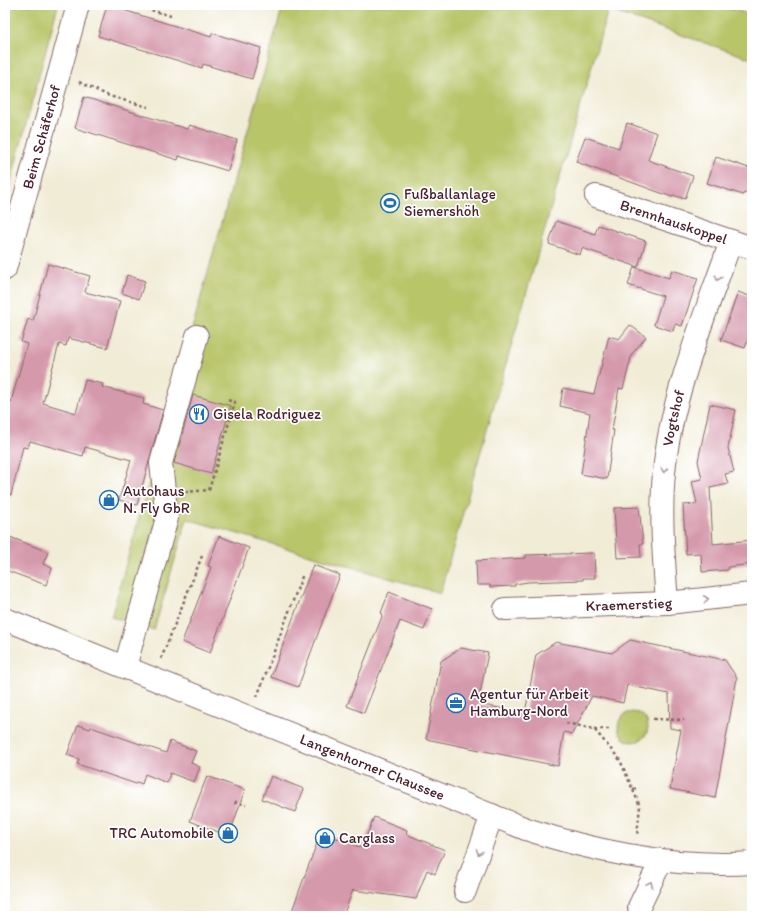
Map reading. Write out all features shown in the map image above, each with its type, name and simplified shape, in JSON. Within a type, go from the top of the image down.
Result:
[{"type":"street","name":"Beim Schäferhof","points":[[5,268],[78,5]]},
{"type":"street","name":"Brennhauskoppel","points":[[596,196],[752,248]]},
{"type":"street","name":"Vogtshof","points":[[667,603],[662,530],[664,473],[668,440],[677,401],[731,241]]},
{"type":"street","points":[[125,667],[167,518],[161,463],[197,336]]},
{"type":"street","name":"Kraemerstieg","points":[[505,609],[667,603],[752,594]]},
{"type":"street","name":"Langenhorner Chaussee","points":[[5,619],[492,815],[562,841],[600,851],[661,861],[708,863],[752,862]]},
{"type":"street","points":[[464,891],[492,815]]},
{"type":"street","points":[[639,907],[661,861]]},
{"type":"path","points":[[134,5],[171,16]]},
{"type":"path","points":[[59,73],[109,96],[148,107]]},
{"type":"path","points":[[181,493],[209,490],[235,402],[227,400]]},
{"type":"path","points":[[153,678],[202,556]]},
{"type":"path","points":[[249,717],[304,574]]},
{"type":"path","points":[[653,719],[684,720]]},
{"type":"path","points":[[566,723],[594,729],[611,729]]},
{"type":"path","points":[[594,729],[620,760],[633,789],[640,806],[637,832]]},
{"type":"path","points":[[633,789],[639,788]]},
{"type":"path","points":[[235,804],[236,802],[246,804]]},
{"type":"green space","points":[[5,5],[58,5],[5,203]]},
{"type":"green space","name":"Fußballanlage Siemershöh","points":[[283,5],[718,5],[752,15],[752,59],[608,10],[440,593],[187,519],[154,630],[111,617]]},
{"type":"green space","points":[[633,712],[644,716],[648,727],[644,738],[633,742],[622,738],[618,727],[622,716]]},
{"type":"building","points":[[107,5],[211,37],[212,33],[261,48],[252,79],[203,64],[202,68],[98,36]]},
{"type":"building","points":[[84,97],[187,129],[189,125],[237,140],[228,171],[179,156],[178,160],[75,128]]},
{"type":"building","points":[[627,123],[657,133],[648,160],[693,176],[685,199],[673,195],[672,197],[576,162],[585,137],[619,148]]},
{"type":"building","points":[[716,157],[752,169],[752,195],[744,193],[743,195],[707,183]]},
{"type":"building","points":[[556,221],[595,234],[598,225],[646,241],[638,267],[582,248],[580,255],[549,244]]},
{"type":"building","points":[[48,264],[90,276],[85,292],[120,301],[107,348],[68,338],[66,346],[59,344],[43,403],[76,413],[85,380],[103,384],[102,387],[144,398],[143,404],[163,410],[137,505],[119,500],[131,460],[85,447],[83,456],[30,441],[28,448],[23,447],[11,495],[5,494],[5,401],[11,402],[27,344],[21,342],[28,319],[33,321]]},
{"type":"building","points":[[634,267],[669,278],[672,270],[698,278],[682,326],[675,324],[673,331],[654,325],[663,296],[628,285]]},
{"type":"building","points":[[127,275],[145,281],[139,299],[122,293]]},
{"type":"building","points":[[738,292],[752,297],[752,337],[749,336],[745,348],[721,340]]},
{"type":"building","points":[[630,325],[646,337],[632,354],[623,389],[619,388],[612,430],[614,430],[607,479],[581,474],[590,413],[560,406],[563,388],[594,394],[609,336],[619,339]]},
{"type":"building","points":[[193,395],[231,406],[211,474],[174,463]]},
{"type":"building","points":[[710,404],[736,410],[728,448],[734,472],[725,474],[728,484],[710,488],[713,544],[752,540],[752,564],[728,567],[728,570],[702,572],[701,553],[686,554],[683,505],[697,504],[692,481],[702,479],[698,461]]},
{"type":"building","points":[[639,507],[643,544],[640,544],[641,557],[617,558],[614,508]]},
{"type":"building","points":[[5,535],[48,552],[43,564],[52,568],[46,585],[5,570]]},
{"type":"building","points":[[219,536],[249,548],[210,653],[182,642],[211,567],[208,566]]},
{"type":"building","points":[[594,553],[595,578],[583,578],[583,580],[528,582],[515,584],[515,586],[490,587],[490,585],[477,585],[476,561],[526,558],[526,555]]},
{"type":"building","points":[[313,565],[340,575],[298,687],[271,677]]},
{"type":"building","points":[[389,592],[432,609],[424,630],[400,621],[364,713],[347,706],[383,614],[381,613]]},
{"type":"building","points":[[630,640],[725,660],[737,678],[715,798],[670,789],[681,730],[670,728],[669,694],[627,685],[623,703],[592,696],[572,734],[564,732],[558,766],[426,739],[441,661],[461,648],[488,653],[478,704],[525,713],[536,655],[556,642],[612,653]]},
{"type":"building","points":[[78,725],[90,729],[91,727],[166,753],[170,741],[196,751],[191,763],[200,767],[194,782],[170,773],[167,783],[145,774],[142,784],[137,782],[136,784],[77,764],[79,759],[67,755]]},
{"type":"building","points":[[207,776],[245,790],[229,836],[190,821]]},
{"type":"building","points":[[271,776],[304,789],[295,812],[262,799]]},
{"type":"building","points":[[374,817],[407,830],[406,834],[445,850],[435,874],[427,870],[416,899],[353,890],[343,916],[290,916],[321,832],[362,848]]},
{"type":"railway","points":[[748,5],[752,6]]},
{"type":"place","name":"Fußballanlage Siemershöh","points":[[390,203]]},
{"type":"place","name":"Gisela Rodriguez","points":[[199,414]]},
{"type":"place","name":"Autohaus N. Fly GbR","points":[[109,500]]},
{"type":"place","name":"Agentur für Arbeit Hamburg-Nord","points":[[456,703]]},
{"type":"place","name":"TRC Automobile","points":[[228,833]]},
{"type":"place","name":"Carglass","points":[[325,838]]}]
